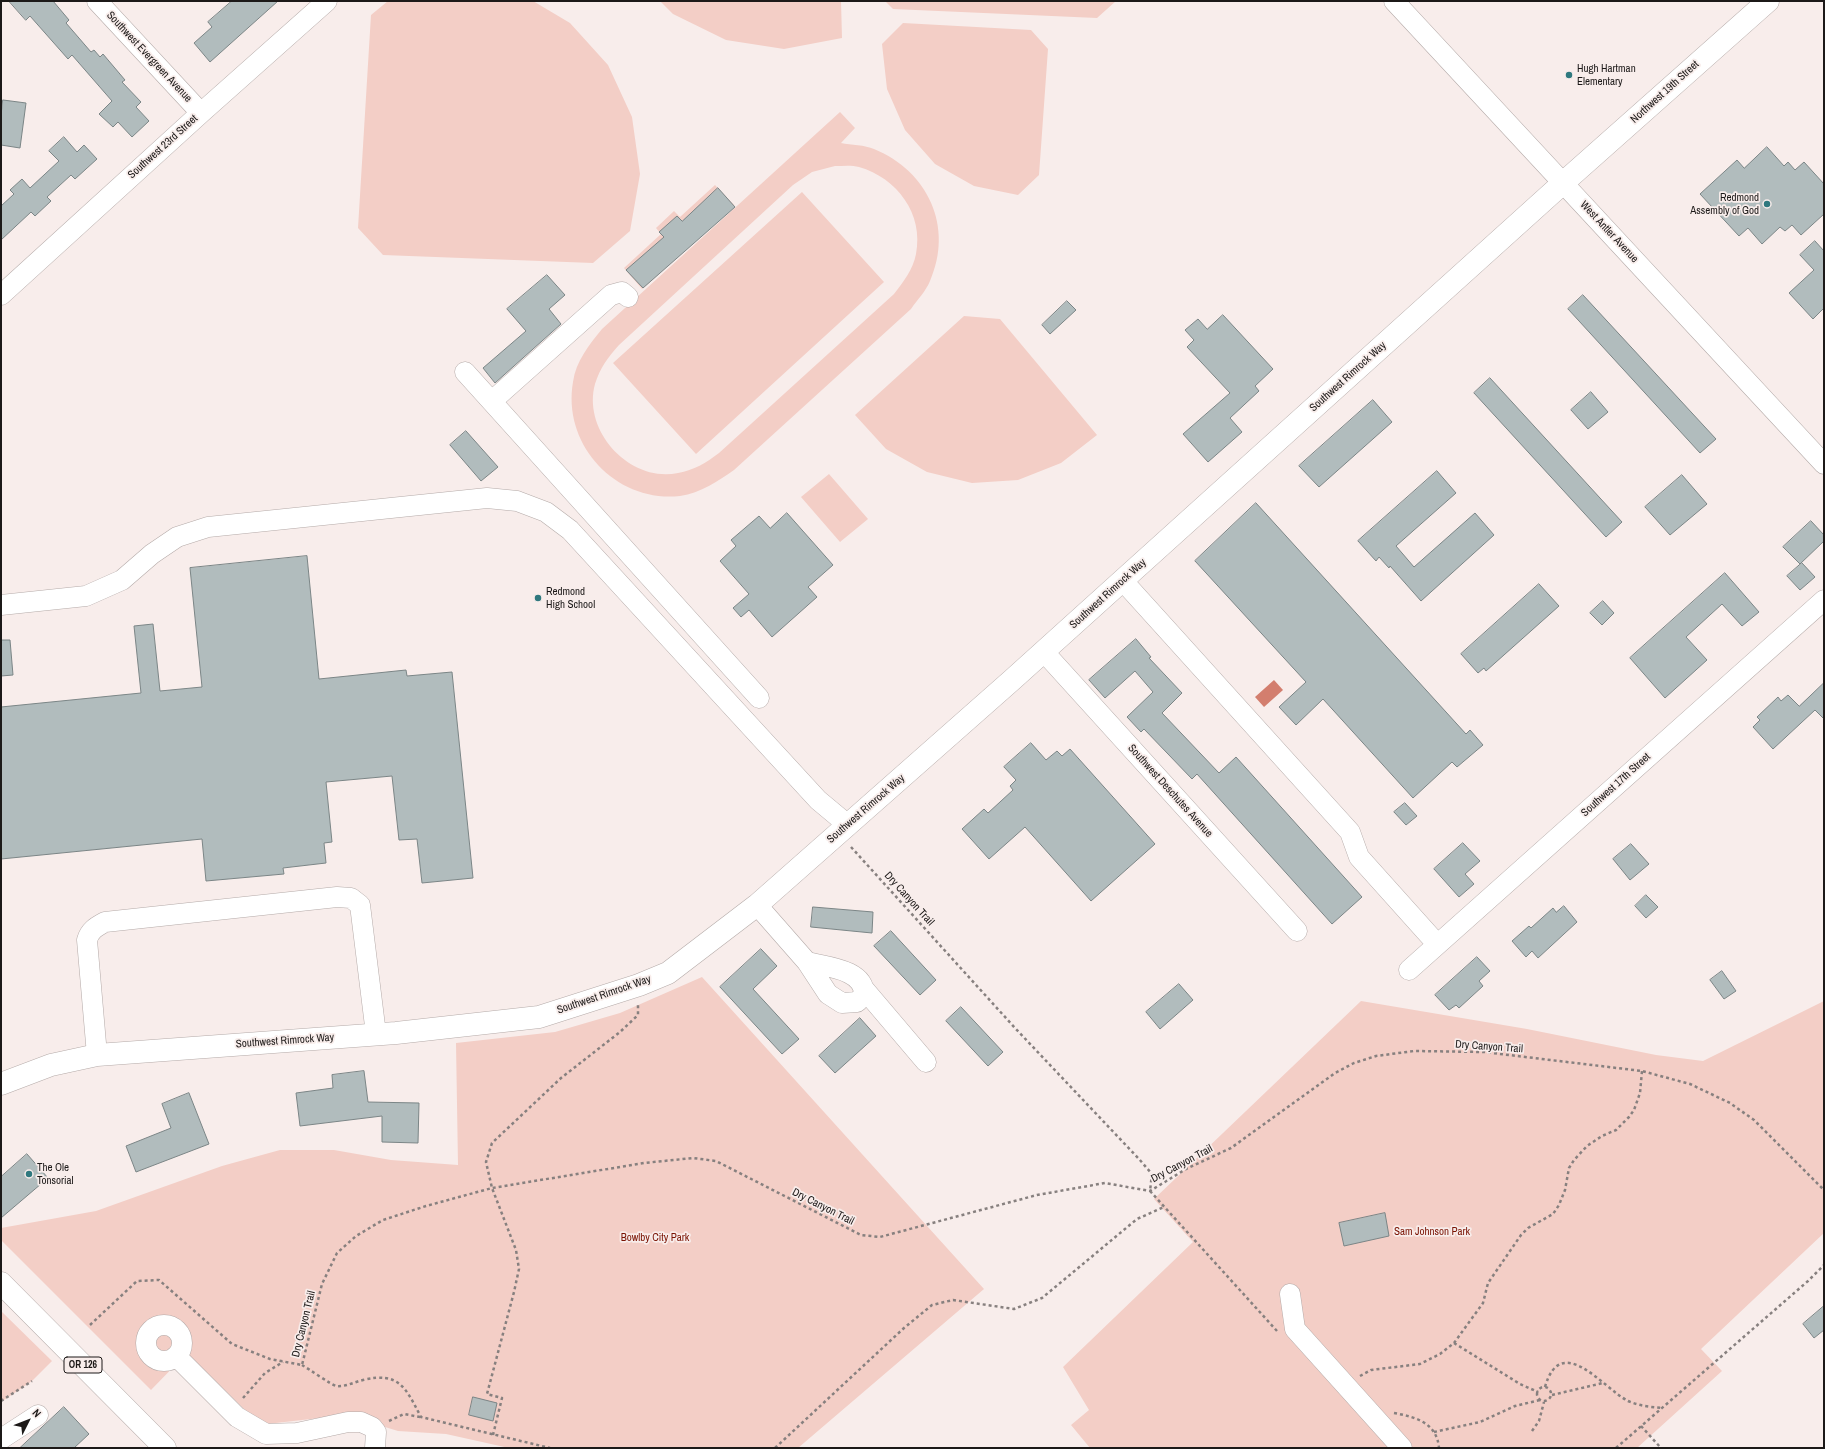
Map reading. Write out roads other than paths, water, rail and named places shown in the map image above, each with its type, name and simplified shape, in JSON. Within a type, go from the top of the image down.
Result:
[{"type":"main road","name":"Northwest 19th Street","points":[[1563,183],[1768,1]]},
{"type":"main road","name":"Southwest Rimrock Way","points":[[1,1084],[51,1065],[97,1055],[376,1034],[539,1017],[639,985],[668,972],[757,905],[844,829],[1044,652],[1563,183]]},
{"type":"main road","name":"OR 126","points":[[1,1283],[165,1448]]},
{"type":"street","name":"Southwest Evergreen Avenue","points":[[98,1],[201,113]]},
{"type":"street","name":"Southwest 23rd Street","points":[[1,295],[201,113],[327,1]]},
{"type":"street","name":"West Antler Avenue","points":[[1394,1],[1824,464]]},
{"type":"street","points":[[492,402],[612,295],[622,292],[628,297]]},
{"type":"street","points":[[465,372],[759,698]]},
{"type":"street","points":[[1,605],[86,596],[122,580],[152,554],[178,537],[208,527],[487,498],[518,501],[546,512],[570,530],[844,829]]},
{"type":"street","points":[[1123,581],[1350,832],[1359,857],[1437,944]]},
{"type":"street","name":"Southwest 17th Street","points":[[1409,970],[1824,600]]},
{"type":"street","name":"Southwest Deschutes Avenue","points":[[1044,652],[1297,931]]},
{"type":"street","points":[[97,1055],[87,940],[90,932],[96,927],[105,922],[337,898],[351,898],[360,905],[376,1034]]},
{"type":"street","points":[[757,905],[807,962],[828,994],[842,1003],[857,1002],[864,995],[864,989]]},
{"type":"street","points":[[807,962],[848,972],[859,979],[864,989],[926,1062]]},
{"type":"street","points":[[1290,1294],[1295,1329],[1402,1448]]},
{"type":"street","points":[[176,1356],[237,1417],[266,1434],[298,1433],[348,1422],[361,1422],[372,1427],[375,1440]]},
{"type":"street","points":[[1,1439],[38,1415]]},
{"type":"place","name":"Hugh Hartman Elementary","points":[[1569,75]]},
{"type":"place","name":"Redmond Assembly of God","points":[[1767,204]]},
{"type":"place","name":"Redmond High School","points":[[538,598]]},
{"type":"place","name":"The Ole Tonsorial","points":[[29,1174]]},
{"type":"park label","name":"Sam Johnson Park","points":[[1432,1232]]},
{"type":"park label","name":"Bowlby City Park","points":[[655,1238]]}]
